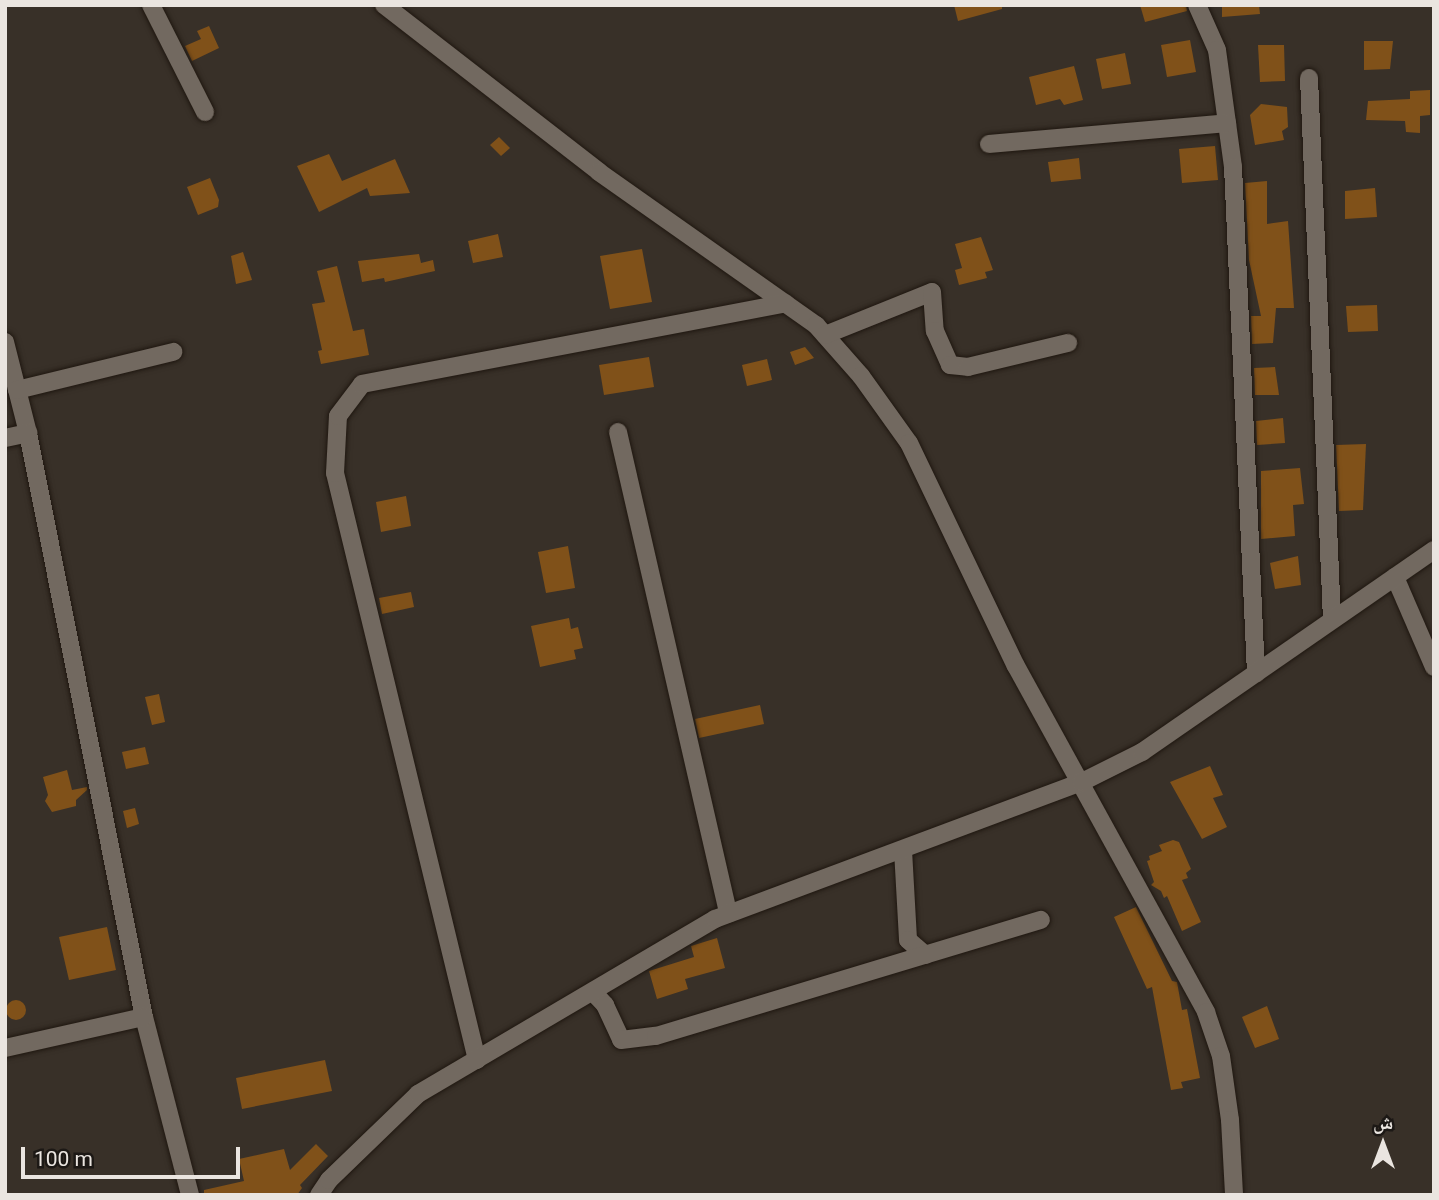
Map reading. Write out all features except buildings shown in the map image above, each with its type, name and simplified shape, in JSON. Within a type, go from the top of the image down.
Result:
[{"type":"street","points":[[151,5],[205,112]]},
{"type":"street","points":[[384,5],[599,172],[785,303],[825,335],[861,376],[909,443],[1016,666],[1206,1012],[1221,1056],[1230,1120],[1234,1195]]},
{"type":"street","points":[[1197,5],[1217,50],[1233,167],[1256,673]]},
{"type":"street","points":[[1309,78],[1332,620]]},
{"type":"street","points":[[989,144],[1227,123]]},
{"type":"street","points":[[825,335],[932,292],[935,331],[950,365],[968,367],[1068,344]]},
{"type":"street","points":[[477,1060],[335,473],[338,416],[362,384],[785,303]]},
{"type":"street","points":[[5,342],[28,433],[144,1017],[190,1195]]},
{"type":"street","points":[[17,390],[173,352]]},
{"type":"street","points":[[618,432],[728,914]]},
{"type":"street","points":[[5,438],[28,433]]},
{"type":"street","points":[[319,1195],[329,1180],[418,1094],[593,992],[728,914],[1082,782],[1142,751],[1434,550]]},
{"type":"street","points":[[1395,576],[1434,667]]},
{"type":"street","points":[[903,850],[908,940],[925,955]]},
{"type":"street","points":[[593,992],[605,1005],[621,1040],[656,1036],[1041,920]]},
{"type":"street","points":[[5,1048],[144,1017]]}]
